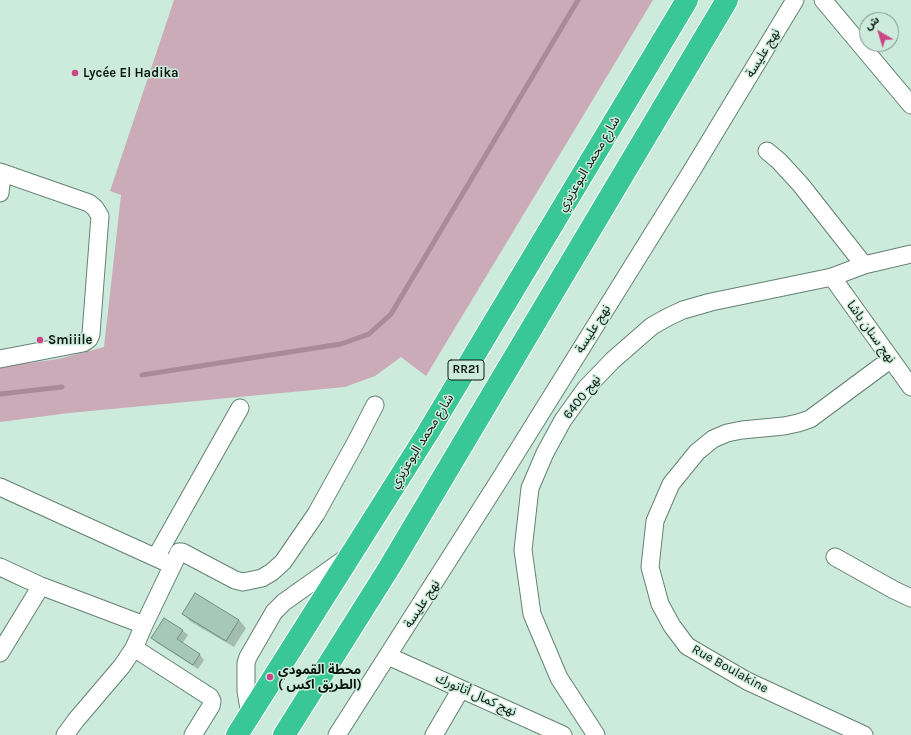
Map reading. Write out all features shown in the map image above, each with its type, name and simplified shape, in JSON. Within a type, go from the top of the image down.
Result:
[{"type":"highway","name":"شارع محمد البوعزيزي","points":[[237,735],[427,434],[687,0]]},
{"type":"highway","name":"RR21","points":[[284,735],[389,568],[727,0]]},
{"type":"street","name":"نهج عليسة","points":[[337,735],[543,410],[795,0]]},
{"type":"street","points":[[823,0],[911,106]]},
{"type":"street","points":[[767,151],[779,161],[801,185],[864,266]]},
{"type":"street","points":[[0,193],[1,173],[89,203],[96,208],[100,216],[91,334],[88,339],[83,343],[0,359]]},
{"type":"street","name":"نهج 6400","points":[[596,735],[559,678],[532,614],[523,550],[530,488],[545,453],[563,420],[586,388],[613,360],[652,326],[668,317],[683,310],[711,302],[832,277],[864,266],[911,254]]},
{"type":"street","name":"نهج سنان باشا","points":[[832,277],[911,387]]},
{"type":"street","name":"Rue Boulakine","points":[[864,735],[747,681],[687,646],[672,626],[660,604],[650,567],[655,520],[671,484],[697,452],[713,439],[728,433],[742,430],[784,426],[810,419],[891,359]]},
{"type":"street","points":[[65,735],[122,666],[134,648],[172,565],[181,551],[235,580],[243,582],[262,578],[272,572],[283,562],[316,514],[375,405]]},
{"type":"street","points":[[156,558],[240,408]]},
{"type":"street","points":[[543,410],[563,420]]},
{"type":"street","points":[[0,487],[172,565]]},
{"type":"street","points":[[250,715],[246,691],[246,663],[274,612],[284,602],[352,553]]},
{"type":"street","points":[[835,557],[911,598]]},
{"type":"street","points":[[0,567],[41,586],[144,626]]},
{"type":"street","points":[[0,653],[41,586]]},
{"type":"street","points":[[134,648],[210,697],[212,701],[211,706],[193,735]]},
{"type":"street","name":"نهج كمال أتاتورك","points":[[388,656],[563,735]]},
{"type":"street","points":[[434,735],[461,689]]},
{"type":"shaded area","points":[[174,0],[653,0],[426,376],[401,357],[375,376],[345,387],[69,413],[0,422],[0,367],[58,359],[104,347],[121,195],[110,191]]},
{"type":"building","points":[[195,593],[239,620],[226,641],[182,614]]},
{"type":"building","points":[[164,618],[183,630],[177,639],[200,654],[193,665],[151,638]]},
{"type":"waterway","points":[[142,375],[341,344],[369,334],[391,314],[578,0]]},
{"type":"waterway","points":[[0,394],[62,387]]},
{"type":"place","name":"Lycée El Hadika","points":[[75,73]]},
{"type":"place","name":"Smiiile","points":[[40,340]]},
{"type":"place","name":"محطة القمودي ( الطريق اكس)","points":[[270,677]]}]
